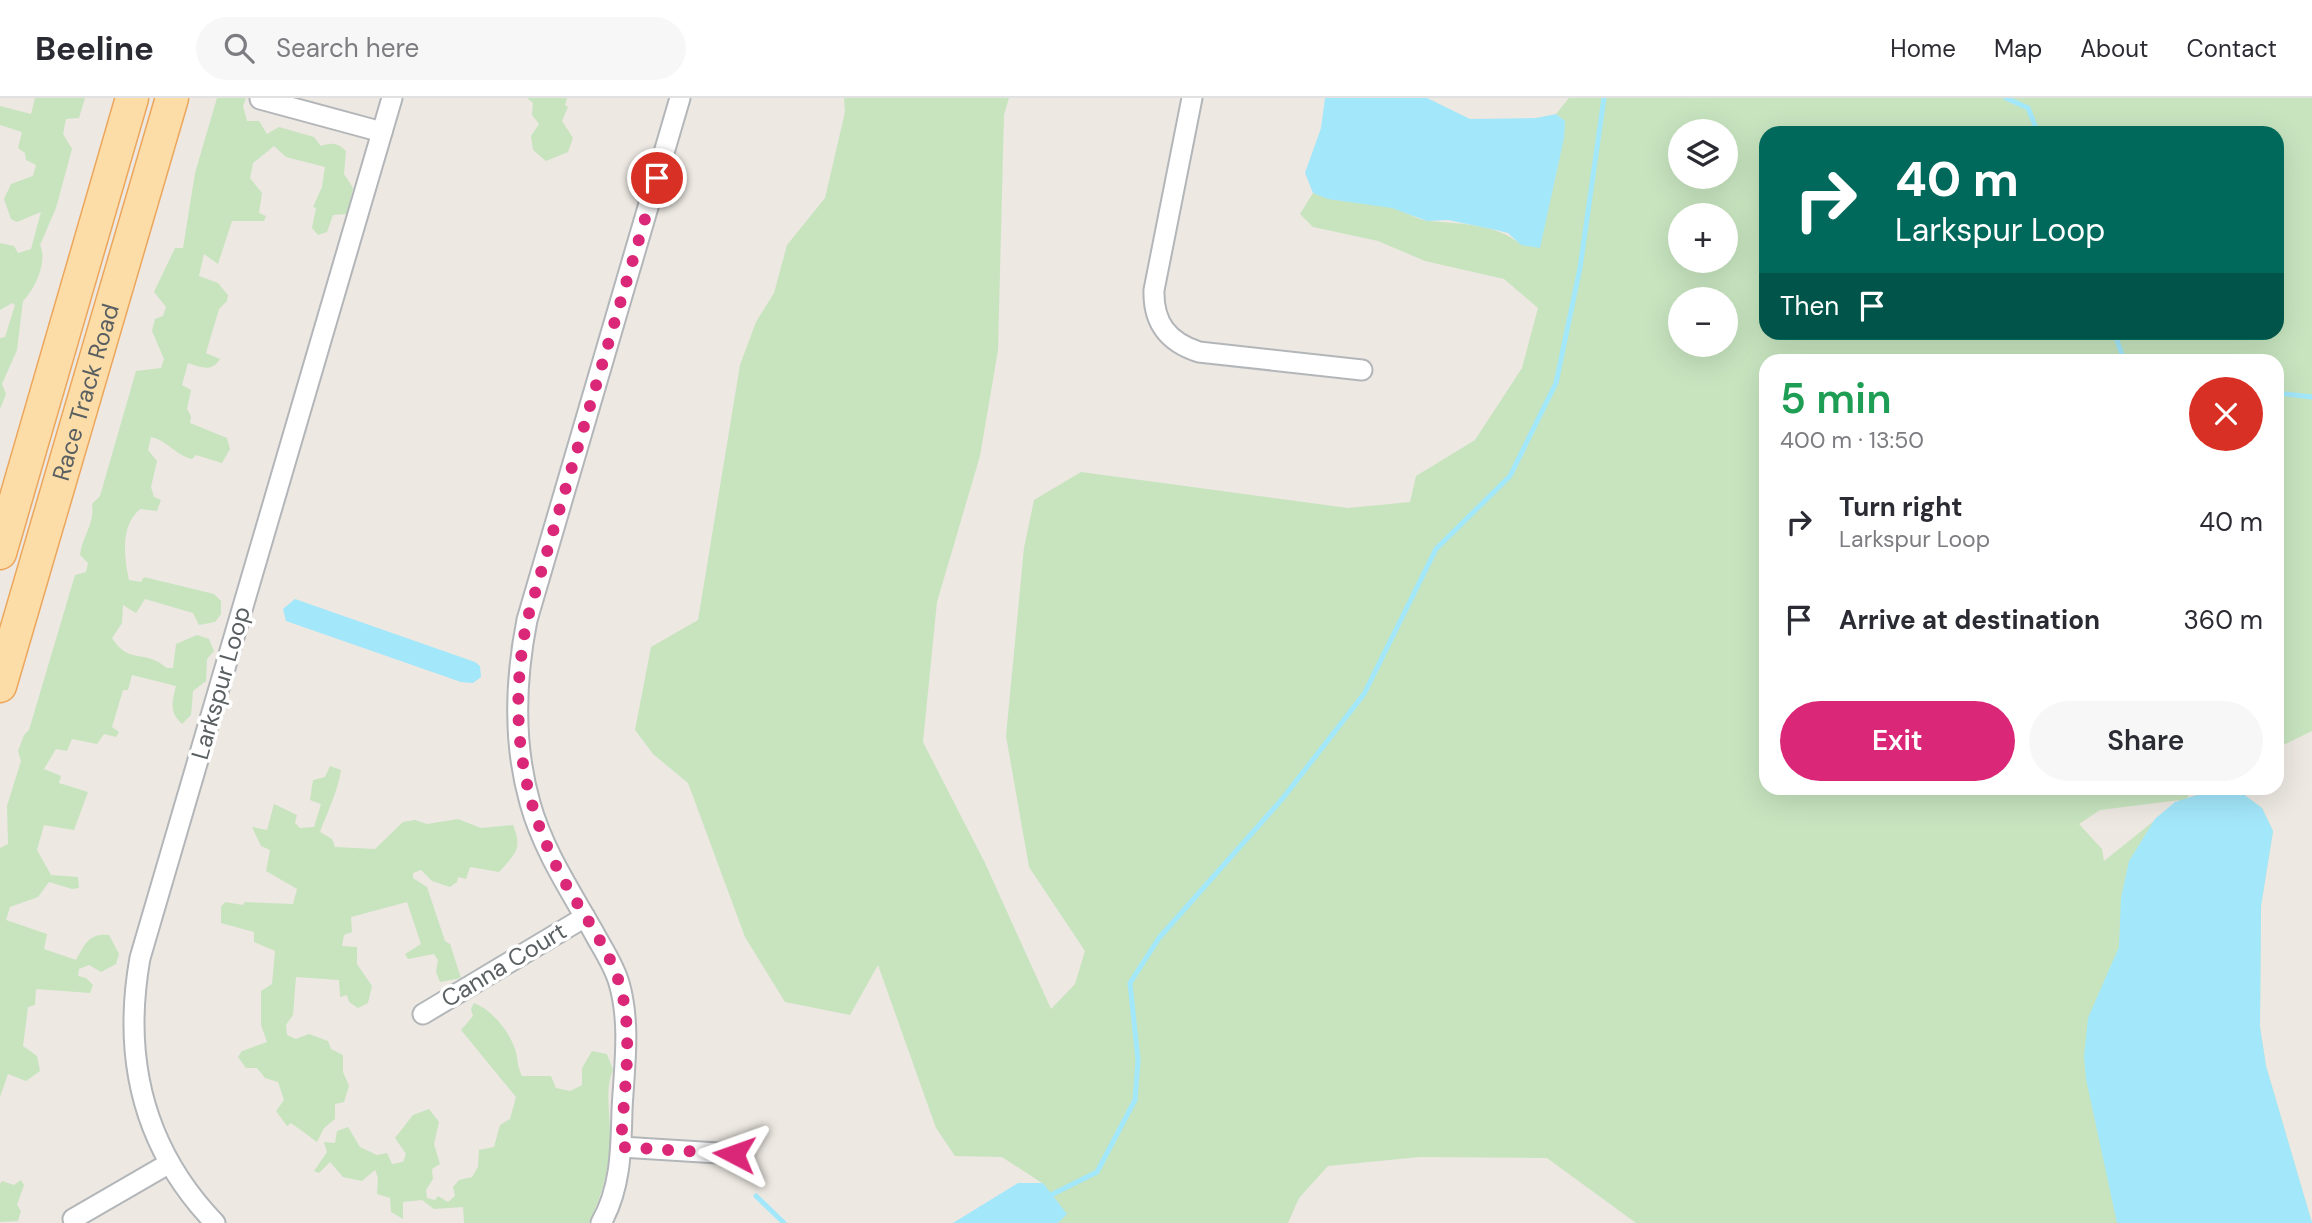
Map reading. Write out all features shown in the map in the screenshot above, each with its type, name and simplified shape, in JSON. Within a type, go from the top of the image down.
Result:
[{"type":"main road","name":"Race Track Road","points":[[0,553],[132,98]]},
{"type":"main road","name":"Race Track Road","points":[[0,686],[172,98]]},
{"type":"street","name":"Larkspur Loop","points":[[215,1223],[196,1203],[168,1164],[152,1129],[140,1090],[135,1052],[135,987],[140,958],[392,98]]},
{"type":"street","points":[[601,1223],[615,1187],[621,1147],[626,1032],[624,1006],[619,982],[545,844],[530,805],[522,768],[517,719],[521,652],[546,554],[680,98]]},
{"type":"street","points":[[1192,98],[1154,290],[1154,307],[1159,323],[1169,337],[1182,347],[1199,352],[1362,370]]},
{"type":"street","points":[[260,99],[382,132]]},
{"type":"street","name":"Canna Court","points":[[423,1014],[585,916]]},
{"type":"street","points":[[621,1147],[734,1154]]},
{"type":"street","points":[[73,1219],[168,1164]]},
{"type":"green space","points":[[35,98],[85,98],[79,118],[66,119],[63,134],[72,149],[56,208],[40,245],[42,259],[39,274],[23,301],[17,350],[2,384],[6,394],[0,409],[0,338],[5,337],[15,305],[12,303],[0,310],[0,243],[14,246],[18,253],[31,249],[41,212],[17,222],[11,219],[4,199],[11,184],[33,176],[36,165],[26,160],[25,153],[18,148],[22,132],[0,125],[0,106],[31,114]]},
{"type":"green space","points":[[217,98],[246,98],[243,106],[247,121],[259,121],[267,134],[279,127],[314,137],[321,146],[340,146],[346,151],[344,174],[353,188],[347,214],[333,215],[327,232],[318,235],[312,228],[316,208],[313,207],[322,187],[325,167],[286,157],[274,146],[253,163],[250,178],[262,193],[259,213],[266,216],[264,221],[232,221],[218,264],[204,254],[199,276],[218,283],[228,295],[227,301],[219,309],[206,353],[220,359],[209,367],[188,363],[182,385],[191,390],[187,409],[191,416],[190,423],[227,438],[230,449],[222,463],[196,455],[192,459],[151,437],[148,450],[157,461],[151,487],[154,497],[161,500],[157,511],[140,509],[134,516],[126,533],[125,552],[129,580],[141,582],[144,577],[214,594],[221,601],[221,614],[215,622],[199,625],[193,613],[145,599],[136,613],[123,605],[122,623],[112,638],[125,652],[151,659],[167,668],[173,668],[176,644],[197,635],[209,639],[214,651],[207,659],[206,681],[193,691],[191,715],[182,724],[175,715],[173,706],[176,686],[132,675],[128,690],[123,690],[112,727],[119,732],[116,737],[104,734],[97,744],[72,739],[67,751],[56,749],[44,769],[61,776],[59,783],[88,792],[74,830],[44,825],[37,850],[51,875],[78,877],[79,888],[72,889],[49,882],[38,897],[10,907],[6,920],[47,934],[44,949],[76,960],[88,941],[102,935],[109,935],[119,954],[116,964],[101,972],[89,965],[79,969],[78,976],[86,978],[93,985],[90,993],[36,989],[35,1005],[28,1007],[23,1046],[37,1056],[40,1071],[26,1081],[8,1074],[0,1097],[0,848],[8,844],[7,806],[21,761],[18,751],[24,735],[29,730],[75,575],[86,572],[88,563],[80,555],[92,518],[92,504],[100,496],[136,371],[161,368],[164,359],[152,331],[155,319],[163,316],[166,307],[154,292],[175,248],[183,248],[195,173]]},
{"type":"green space","points":[[527,98],[567,98],[565,105],[568,107],[562,121],[573,138],[568,152],[546,161],[533,150],[531,136],[539,124],[532,115],[533,103]]},
{"type":"green space","points":[[844,98],[1009,98],[1004,115],[998,350],[980,456],[937,602],[923,742],[985,863],[1051,1009],[1075,984],[1085,951],[1029,867],[1006,736],[1024,548],[1034,500],[1081,472],[1348,508],[1410,502],[1416,476],[1475,440],[1522,368],[1538,308],[1504,279],[1425,261],[1378,241],[1313,227],[1300,214],[1313,193],[1333,199],[1393,208],[1424,220],[1489,229],[1501,232],[1522,245],[1565,121],[1556,114],[1569,98],[2312,98],[2312,731],[2284,745],[2284,354],[1759,354],[1759,795],[2189,795],[2187,798],[2197,795],[2244,795],[2262,808],[2273,831],[2261,906],[2260,1027],[2266,1066],[2312,1223],[1636,1223],[1547,1158],[1420,1157],[1328,1166],[1299,1198],[1288,1223],[1058,1223],[1066,1213],[1042,1183],[1002,1157],[955,1156],[936,1128],[878,965],[850,1015],[785,1002],[745,937],[688,783],[653,754],[635,730],[651,647],[698,620],[740,365],[756,322],[774,293],[787,245],[825,198],[845,112]],"holes":[[[2180,800],[2104,861],[2102,849],[2079,824],[2100,810]]]},
{"type":"green space","points":[[330,766],[341,770],[320,832],[332,839],[335,847],[375,849],[403,822],[415,820],[427,824],[458,819],[481,828],[513,825],[517,846],[513,856],[499,872],[470,867],[466,879],[458,877],[457,882],[450,887],[432,881],[421,870],[413,873],[413,878],[427,887],[461,978],[440,982],[436,972],[438,960],[434,954],[408,959],[405,954],[421,944],[407,902],[351,917],[352,932],[344,935],[342,946],[357,947],[357,964],[372,986],[368,1003],[358,1008],[349,1002],[347,995],[340,997],[339,980],[296,977],[293,1015],[286,1025],[287,1035],[296,1039],[309,1034],[328,1041],[331,1049],[343,1055],[343,1072],[349,1086],[344,1102],[335,1104],[335,1119],[324,1128],[317,1142],[291,1123],[287,1126],[276,1111],[284,1100],[278,1082],[265,1078],[257,1068],[246,1068],[238,1057],[242,1051],[267,1042],[261,1025],[261,991],[272,984],[275,951],[254,942],[254,932],[221,923],[221,907],[225,902],[243,905],[245,902],[293,904],[297,889],[266,871],[270,850],[261,846],[252,827],[267,830],[274,804],[297,815],[295,823],[300,828],[314,827],[321,804],[310,800],[313,780],[325,777]]},
{"type":"green space","points":[[474,1003],[493,1016],[504,1028],[515,1049],[522,1076],[551,1076],[556,1088],[570,1091],[582,1085],[582,1068],[592,1051],[607,1054],[613,1070],[608,1095],[608,1162],[604,1183],[589,1223],[464,1223],[463,1207],[434,1209],[422,1200],[403,1202],[403,1219],[391,1212],[390,1198],[377,1194],[378,1178],[375,1170],[362,1181],[343,1177],[330,1162],[319,1173],[314,1171],[327,1152],[324,1142],[335,1143],[337,1131],[348,1127],[360,1147],[377,1155],[387,1153],[392,1164],[403,1162],[406,1154],[395,1138],[413,1115],[429,1109],[439,1122],[434,1144],[440,1164],[432,1169],[433,1179],[426,1190],[427,1198],[435,1200],[438,1196],[448,1202],[455,1196],[453,1187],[459,1180],[472,1177],[478,1167],[479,1150],[494,1147],[500,1125],[510,1119],[516,1097],[461,1030],[473,1016],[471,1009]]},
{"type":"green space","points":[[21,1180],[24,1185],[17,1205],[21,1211],[18,1221],[0,1222],[0,1184],[2,1181],[14,1185]]},
{"type":"water","points":[[1325,98],[1427,98],[1470,119],[1536,118],[1556,114],[1565,121],[1564,138],[1540,248],[1521,245],[1508,233],[1496,230],[1448,220],[1427,221],[1392,208],[1328,199],[1313,193],[1305,173],[1321,128]]},
{"type":"water","points":[[295,599],[475,662],[480,666],[481,677],[473,683],[461,682],[286,621],[283,609]]},
{"type":"water","points":[[2198,795],[2244,795],[2262,808],[2273,831],[2261,906],[2260,1027],[2266,1066],[2312,1223],[2117,1223],[2086,1079],[2084,1056],[2088,1018],[2119,947],[2121,898],[2129,861],[2155,819],[2175,802]]},
{"type":"water","points":[[1018,1183],[1043,1183],[1067,1214],[1058,1223],[953,1223]]},
{"type":"waterway","points":[[1051,1195],[1097,1172],[1135,1100],[1138,1060],[1130,983],[1159,938],[1283,798],[1364,694],[1436,549],[1510,476],[1556,383],[1580,268],[1604,98]]},
{"type":"waterway","points":[[2006,98],[2028,108],[2035,126]]},
{"type":"waterway","points":[[2117,340],[2122,354]]},
{"type":"waterway","points":[[2284,394],[2312,397]]},
{"type":"waterway","points":[[756,1196],[784,1223]]},
{"type":"route","points":[[657,178],[527,620],[521,652],[517,719],[522,768],[530,805],[545,844],[619,982],[626,1032],[621,1147],[734,1154]]}]
